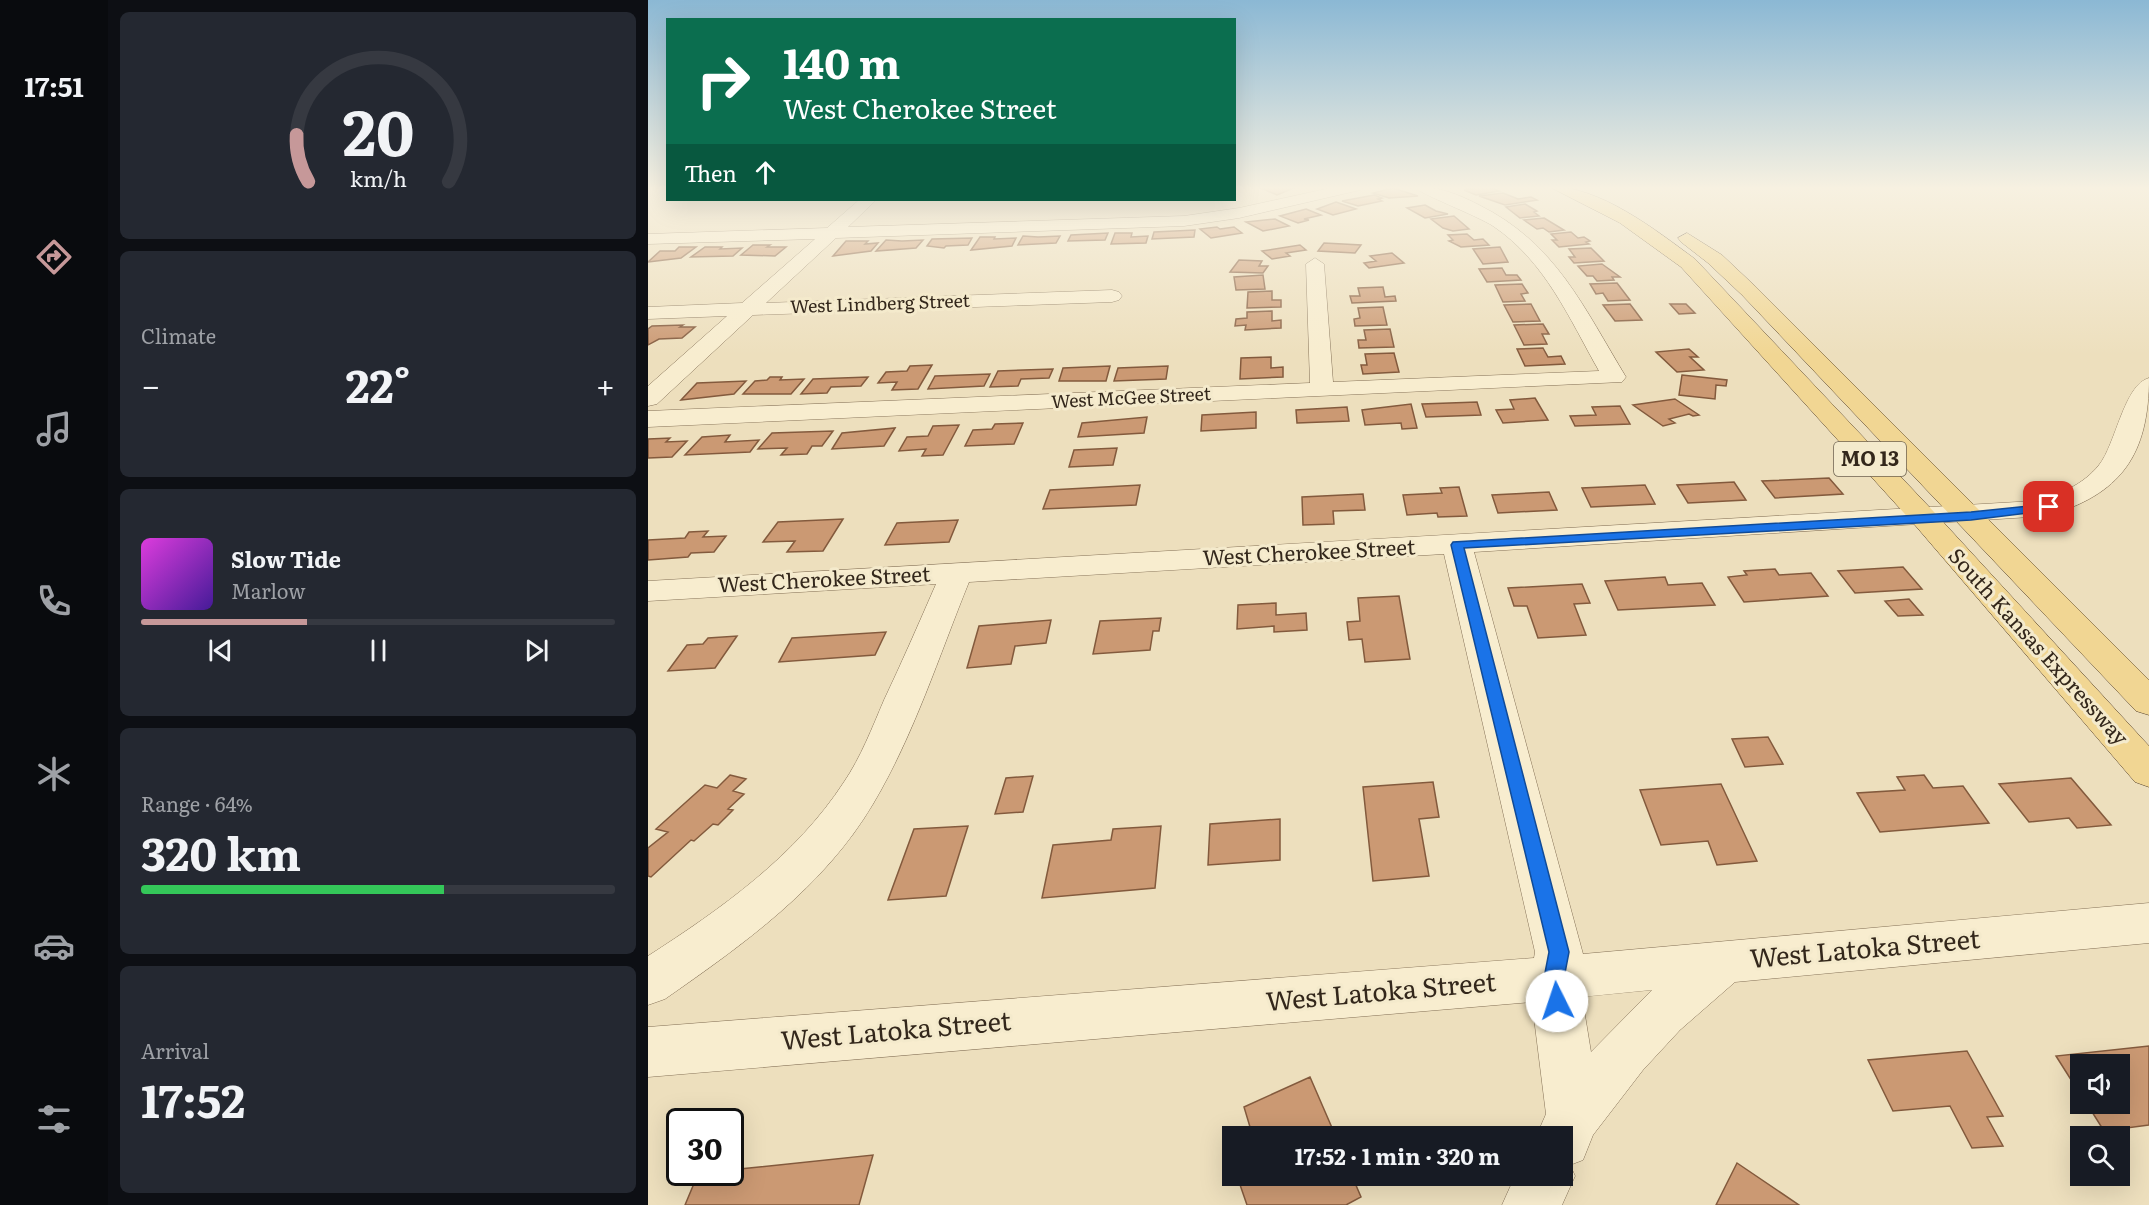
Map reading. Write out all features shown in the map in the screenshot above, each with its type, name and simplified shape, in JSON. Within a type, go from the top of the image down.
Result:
[{"type":"main road","name":"South Kansas Expressway","points":[[1663,243],[1688,263],[1924,518],[2149,772]]},
{"type":"main road","name":"South Kansas Expressway","points":[[1695,243],[1715,259],[1971,516],[2149,702]]},
{"type":"street","points":[[648,399],[821,243]]},
{"type":"street","name":"West McGee Street","points":[[648,419],[1614,377],[1552,274],[1534,251],[1523,243]]},
{"type":"street","points":[[1315,264],[1322,390]]},
{"type":"street","name":"West Lindberg Street","points":[[648,314],[1112,296]]},
{"type":"street","name":"West Cherokee Street","points":[[648,591],[1971,516],[2036,510],[2062,504],[2094,488],[2122,454],[2144,391],[2149,385]]},
{"type":"street","points":[[1457,545],[1559,952],[1554,978],[1568,1126]]},
{"type":"street","points":[[648,983],[755,909],[798,870],[852,806],[879,757],[957,572]]},
{"type":"street","name":"West Latoka Street","points":[[648,1052],[1554,978],[2149,923]]},
{"type":"street","points":[[1569,1126],[1603,1076],[1640,1034],[1694,984],[1726,961]]},
{"type":"street","points":[[1531,1205],[1541,1186]]},
{"type":"building","points":[[844,243],[878,243],[871,251],[833,256]]},
{"type":"building","points":[[883,243],[920,243],[916,248],[876,251]]},
{"type":"building","points":[[929,243],[969,243],[944,248],[927,246]]},
{"type":"building","points":[[976,243],[1013,243],[1012,246],[971,250]]},
{"type":"building","points":[[1019,243],[1052,243],[1018,245]]},
{"type":"building","points":[[1324,243],[1361,245],[1355,253],[1318,251]]},
{"type":"building","points":[[1453,243],[1489,245],[1461,247]]},
{"type":"building","points":[[1555,243],[1589,244],[1559,247]]},
{"type":"building","points":[[753,245],[786,247],[775,256],[741,255]]},
{"type":"building","points":[[1300,245],[1306,250],[1286,253],[1290,256],[1272,259],[1262,251]]},
{"type":"building","points":[[679,247],[696,247],[681,258],[648,262],[660,251],[675,251]]},
{"type":"building","points":[[705,247],[742,248],[733,256],[691,257]]},
{"type":"building","points":[[1500,247],[1508,262],[1483,264],[1473,249]]},
{"type":"building","points":[[1591,248],[1604,261],[1574,263],[1569,257],[1575,257],[1569,249]]},
{"type":"building","points":[[1392,253],[1404,263],[1369,268],[1364,263],[1376,261],[1370,256]]},
{"type":"building","points":[[1239,260],[1262,261],[1259,266],[1268,266],[1263,273],[1230,272]]},
{"type":"building","points":[[1602,264],[1620,277],[1612,277],[1614,280],[1597,281],[1593,276],[1587,276],[1578,266]]},
{"type":"building","points":[[1502,268],[1506,275],[1517,275],[1521,280],[1487,282],[1479,269]]},
{"type":"building","points":[[1263,275],[1265,289],[1236,290],[1234,277]]},
{"type":"building","points":[[1617,283],[1630,300],[1608,301],[1603,293],[1596,294],[1590,284]]},
{"type":"building","points":[[1522,284],[1528,293],[1521,294],[1525,301],[1503,302],[1495,285]]},
{"type":"building","points":[[1383,287],[1385,297],[1395,296],[1396,301],[1352,303],[1350,296],[1360,296],[1358,288]]},
{"type":"building","points":[[1272,291],[1272,300],[1281,300],[1281,307],[1247,308],[1248,292]]},
{"type":"building","points":[[1531,304],[1540,321],[1513,322],[1504,305]]},
{"type":"building","points":[[1630,304],[1642,320],[1615,321],[1603,305]]},
{"type":"building","points":[[1670,304],[1686,304],[1695,313],[1679,314]]},
{"type":"building","points":[[1383,307],[1387,325],[1355,326],[1354,319],[1360,318],[1358,308]]},
{"type":"building","points":[[1272,311],[1272,321],[1281,320],[1281,328],[1245,330],[1246,325],[1235,326],[1236,319],[1247,318],[1247,312]]},
{"type":"building","points":[[1543,324],[1549,334],[1542,334],[1547,344],[1524,345],[1514,325]]},
{"type":"building","points":[[683,325],[680,327],[695,327],[682,338],[659,339],[648,345],[648,329],[652,326]]},
{"type":"building","points":[[1390,329],[1394,347],[1359,348],[1358,340],[1366,340],[1364,330]]},
{"type":"building","points":[[1543,348],[1548,357],[1561,356],[1565,364],[1525,366],[1517,349]]},
{"type":"building","points":[[1689,349],[1698,357],[1690,357],[1704,370],[1677,372],[1656,352]]},
{"type":"building","points":[[1394,353],[1399,372],[1363,374],[1361,365],[1367,365],[1365,354]]},
{"type":"building","points":[[1271,357],[1271,368],[1283,367],[1283,377],[1240,379],[1241,358]]},
{"type":"building","points":[[932,365],[918,389],[892,390],[897,382],[878,383],[886,372],[907,371],[910,366]]},
{"type":"building","points":[[1110,366],[1106,381],[1059,381],[1063,368]]},
{"type":"building","points":[[1168,366],[1166,379],[1114,381],[1118,368]]},
{"type":"building","points":[[1053,369],[1049,378],[1021,379],[1018,386],[990,387],[998,371]]},
{"type":"building","points":[[990,374],[984,386],[928,389],[935,376]]},
{"type":"building","points":[[1682,375],[1727,380],[1726,386],[1716,385],[1715,399],[1679,395]]},
{"type":"building","points":[[770,377],[782,377],[780,380],[804,379],[791,394],[743,394],[755,381],[767,380]]},
{"type":"building","points":[[868,377],[861,386],[831,387],[827,393],[801,394],[813,379]]},
{"type":"building","points":[[746,381],[734,394],[681,400],[697,383]]},
{"type":"building","points":[[1535,398],[1548,420],[1503,423],[1496,410],[1514,409],[1510,400]]},
{"type":"building","points":[[1675,399],[1699,415],[1689,414],[1669,419],[1675,423],[1663,426],[1633,405]]},
{"type":"building","points":[[1477,402],[1481,415],[1426,417],[1422,404]]},
{"type":"building","points":[[1411,404],[1417,428],[1402,429],[1401,423],[1365,425],[1362,410]]},
{"type":"building","points":[[1620,406],[1630,424],[1575,426],[1570,416],[1596,415],[1592,407]]},
{"type":"building","points":[[1347,407],[1349,421],[1297,423],[1296,410]]},
{"type":"building","points":[[1256,412],[1256,428],[1201,431],[1202,415]]},
{"type":"building","points":[[1147,417],[1144,433],[1078,437],[1082,423]]},
{"type":"building","points":[[1023,423],[1014,444],[965,446],[973,430],[992,429],[995,424]]},
{"type":"building","points":[[959,425],[943,455],[922,456],[926,449],[899,451],[907,437],[928,436],[933,426]]},
{"type":"building","points":[[895,428],[884,446],[832,449],[842,433]]},
{"type":"building","points":[[833,431],[822,446],[812,446],[807,454],[781,455],[787,448],[758,449],[772,433]]},
{"type":"building","points":[[730,435],[725,442],[759,440],[750,452],[685,455],[702,437]]},
{"type":"building","points":[[670,438],[666,442],[687,441],[672,457],[648,458],[648,439]]},
{"type":"building","points":[[1117,448],[1113,465],[1069,467],[1074,450]]},
{"type":"building","points":[[1829,478],[1843,494],[1775,498],[1762,481]]},
{"type":"building","points":[[1734,482],[1746,500],[1688,503],[1677,485]]},
{"type":"building","points":[[1140,485],[1136,505],[1043,509],[1050,490]]},
{"type":"building","points":[[1645,485],[1655,504],[1591,507],[1582,488]]},
{"type":"building","points":[[1459,487],[1467,516],[1438,517],[1437,513],[1407,515],[1403,495],[1442,493],[1440,488]]},
{"type":"building","points":[[1549,492],[1557,510],[1498,513],[1492,495]]},
{"type":"building","points":[[1363,494],[1365,510],[1333,511],[1334,524],[1303,525],[1302,497]]},
{"type":"building","points":[[843,519],[823,551],[787,552],[795,541],[763,542],[778,522]]},
{"type":"building","points":[[958,520],[949,542],[885,545],[897,523]]},
{"type":"building","points":[[708,531],[703,537],[726,536],[714,552],[691,553],[688,557],[648,560],[648,540],[685,538],[689,532]]},
{"type":"building","points":[[1903,567],[1922,589],[1855,593],[1838,571]]},
{"type":"building","points":[[1775,569],[1779,575],[1811,573],[1828,596],[1744,602],[1728,577],[1747,575],[1744,571]]},
{"type":"building","points":[[1665,577],[1668,585],[1702,583],[1715,605],[1618,610],[1605,581]]},
{"type":"building","points":[[1582,584],[1590,603],[1574,604],[1586,635],[1538,638],[1527,606],[1514,606],[1508,588]]},
{"type":"building","points":[[1399,596],[1410,659],[1365,662],[1362,639],[1349,640],[1347,622],[1360,621],[1358,598]]},
{"type":"building","points":[[1909,599],[1923,615],[1898,616],[1885,601]]},
{"type":"building","points":[[1276,603],[1276,615],[1306,613],[1307,630],[1274,632],[1274,626],[1237,629],[1238,605]]},
{"type":"building","points":[[1161,618],[1159,631],[1153,631],[1150,650],[1093,654],[1100,621]]},
{"type":"building","points":[[1051,620],[1046,643],[1015,646],[1011,664],[967,668],[979,626]]},
{"type":"building","points":[[886,632],[875,655],[779,662],[792,638]]},
{"type":"building","points":[[737,636],[715,668],[668,671],[687,645],[703,644],[708,638]]},
{"type":"building","points":[[1768,737],[1783,764],[1745,767],[1732,739]]},
{"type":"building","points":[[730,775],[746,779],[733,791],[744,794],[728,809],[733,810],[718,825],[713,824],[694,841],[691,840],[651,877],[648,876],[648,848],[668,832],[656,829],[705,785],[717,788]]},
{"type":"building","points":[[1924,775],[1933,788],[1963,786],[1989,823],[1880,832],[1857,793],[1905,790],[1897,777]]},
{"type":"building","points":[[1033,776],[1023,812],[995,814],[1006,778]]},
{"type":"building","points":[[2071,778],[2111,825],[2077,828],[2069,818],[2029,822],[1999,784]]},
{"type":"building","points":[[1433,782],[1439,817],[1419,819],[1429,876],[1373,881],[1363,787]]},
{"type":"building","points":[[1721,784],[1757,861],[1717,865],[1708,841],[1661,845],[1640,790]]},
{"type":"building","points":[[1280,819],[1280,860],[1208,865],[1210,824]]},
{"type":"building","points":[[968,826],[946,896],[888,900],[914,829]]},
{"type":"building","points":[[1161,826],[1155,888],[1042,898],[1053,845],[1111,840],[1113,829]]},
{"type":"building","points":[[2149,1046],[2149,1125],[2130,1128],[2101,1126],[2093,1114],[2130,1114],[2130,1054],[2075,1054]]},
{"type":"building","points":[[1967,1051],[2003,1116],[1987,1117],[2003,1146],[1972,1148],[1950,1106],[1893,1111],[1868,1060]]},
{"type":"building","points":[[2070,1054],[2070,1078],[2056,1056]]},
{"type":"building","points":[[1310,1077],[1331,1126],[1250,1126],[1244,1107]]},
{"type":"building","points":[[873,1155],[859,1205],[685,1205],[693,1186],[744,1186],[744,1169]]},
{"type":"building","points":[[1737,1163],[1799,1205],[1716,1205]]},
{"type":"building","points":[[1240,1186],[1356,1186],[1361,1197],[1346,1205],[1247,1205]]},
{"type":"route","points":[[1557,1001],[1554,978],[1559,952],[1457,545],[1971,516],[2049,507]]}]
